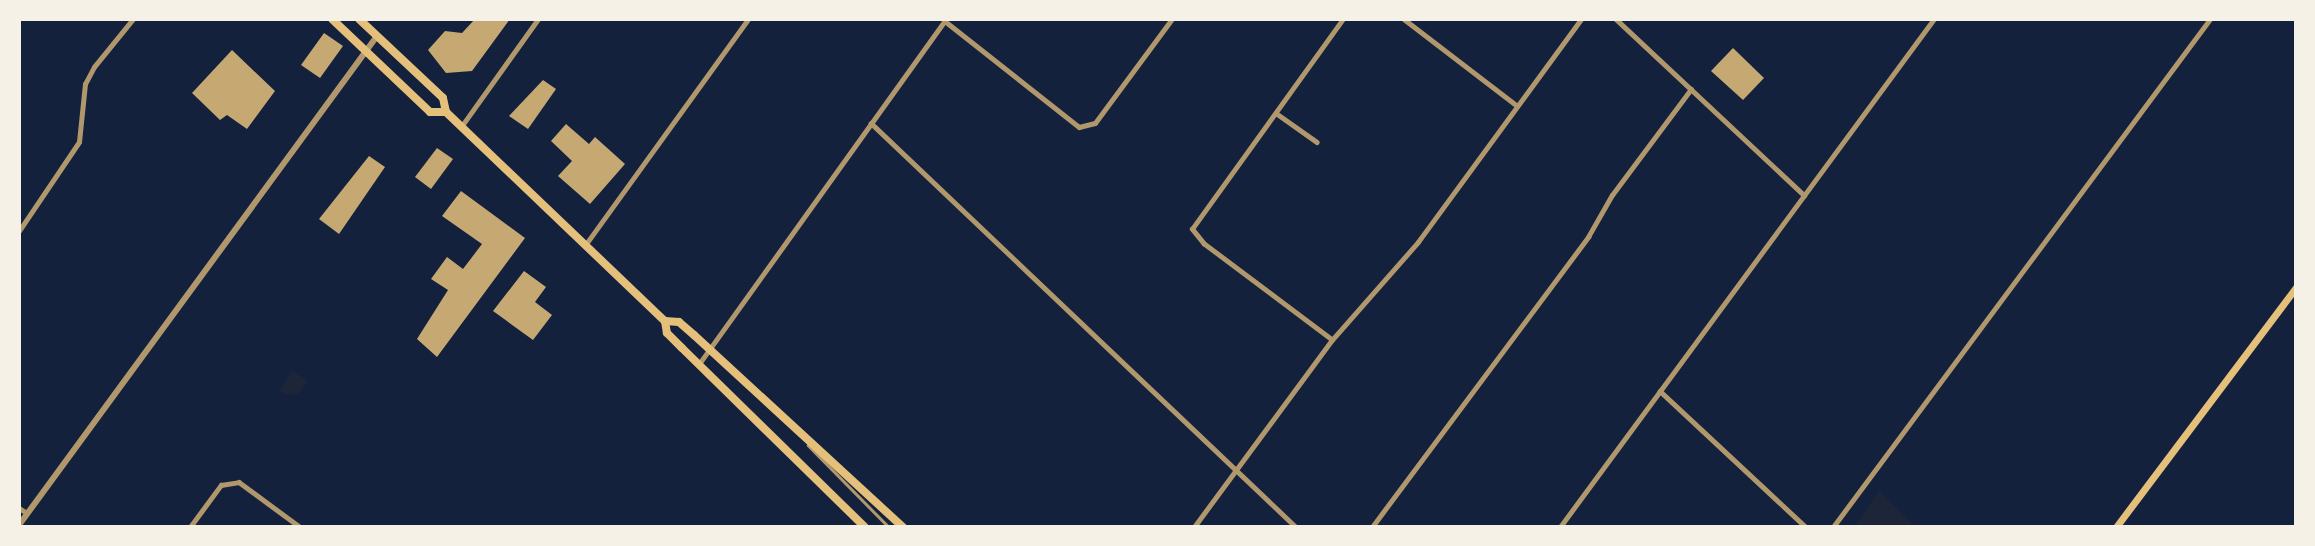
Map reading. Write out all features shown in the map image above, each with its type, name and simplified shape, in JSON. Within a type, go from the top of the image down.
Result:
[{"type":"main road","points":[[332,19],[430,112],[446,112]]},
{"type":"main road","points":[[359,19],[443,98],[446,112],[665,321],[667,333],[865,527]]},
{"type":"main road","points":[[2116,527],[2296,287]]},
{"type":"main road","points":[[665,321],[679,322],[903,527]]},
{"type":"street","points":[[19,231],[79,142],[85,84],[94,67],[133,19]]},
{"type":"street","points":[[461,127],[538,19]]},
{"type":"street","points":[[586,244],[748,19]]},
{"type":"street","points":[[699,364],[945,20],[1079,127],[1095,123],[1172,19]]},
{"type":"street","points":[[1332,340],[1204,244],[1192,229],[1343,19]]},
{"type":"street","points":[[1404,19],[1516,105]]},
{"type":"street","points":[[1194,527],[1332,340],[1419,242],[1581,19]]},
{"type":"street","points":[[1616,19],[1804,195]]},
{"type":"street","points":[[1560,527],[1934,19]]},
{"type":"street","points":[[1833,527],[2210,19]]},
{"type":"street","points":[[19,526],[377,36]]},
{"type":"street","points":[[1372,527],[1588,237],[1612,195],[1691,89]]},
{"type":"street","points":[[1276,113],[1317,142]]},
{"type":"street","points":[[871,123],[1296,527]]},
{"type":"street","points":[[1660,391],[1806,527]]},
{"type":"street","points":[[190,527],[221,485],[239,482],[300,527]]},
{"type":"street","points":[[19,508],[28,514]]},
{"type":"lane","points":[[794,426],[813,452],[889,527]]},
{"type":"shaded area","points":[[292,370],[308,381],[298,394],[286,395],[280,390]]},
{"type":"shaded area","points":[[1879,491],[1916,527],[1854,527]]},
{"type":"building","points":[[475,19],[510,19],[472,71],[446,73],[428,50],[445,31],[462,33]]},
{"type":"building","points":[[324,33],[343,46],[320,78],[301,65]]},
{"type":"building","points":[[1733,48],[1764,78],[1743,100],[1711,71]]},
{"type":"building","points":[[232,50],[275,91],[247,129],[227,115],[220,120],[192,93]]},
{"type":"building","points":[[543,80],[556,89],[528,129],[509,116]]},
{"type":"building","points":[[566,124],[589,144],[595,137],[625,164],[590,204],[558,176],[572,161],[551,141]]},
{"type":"building","points":[[437,148],[453,159],[431,189],[415,177]]},
{"type":"building","points":[[369,156],[385,167],[339,234],[319,219]]},
{"type":"building","points":[[461,191],[525,238],[437,357],[417,339],[448,290],[431,279],[447,257],[463,269],[482,244],[442,216]]},
{"type":"building","points":[[524,271],[546,287],[535,302],[552,315],[533,340],[493,311]]}]
